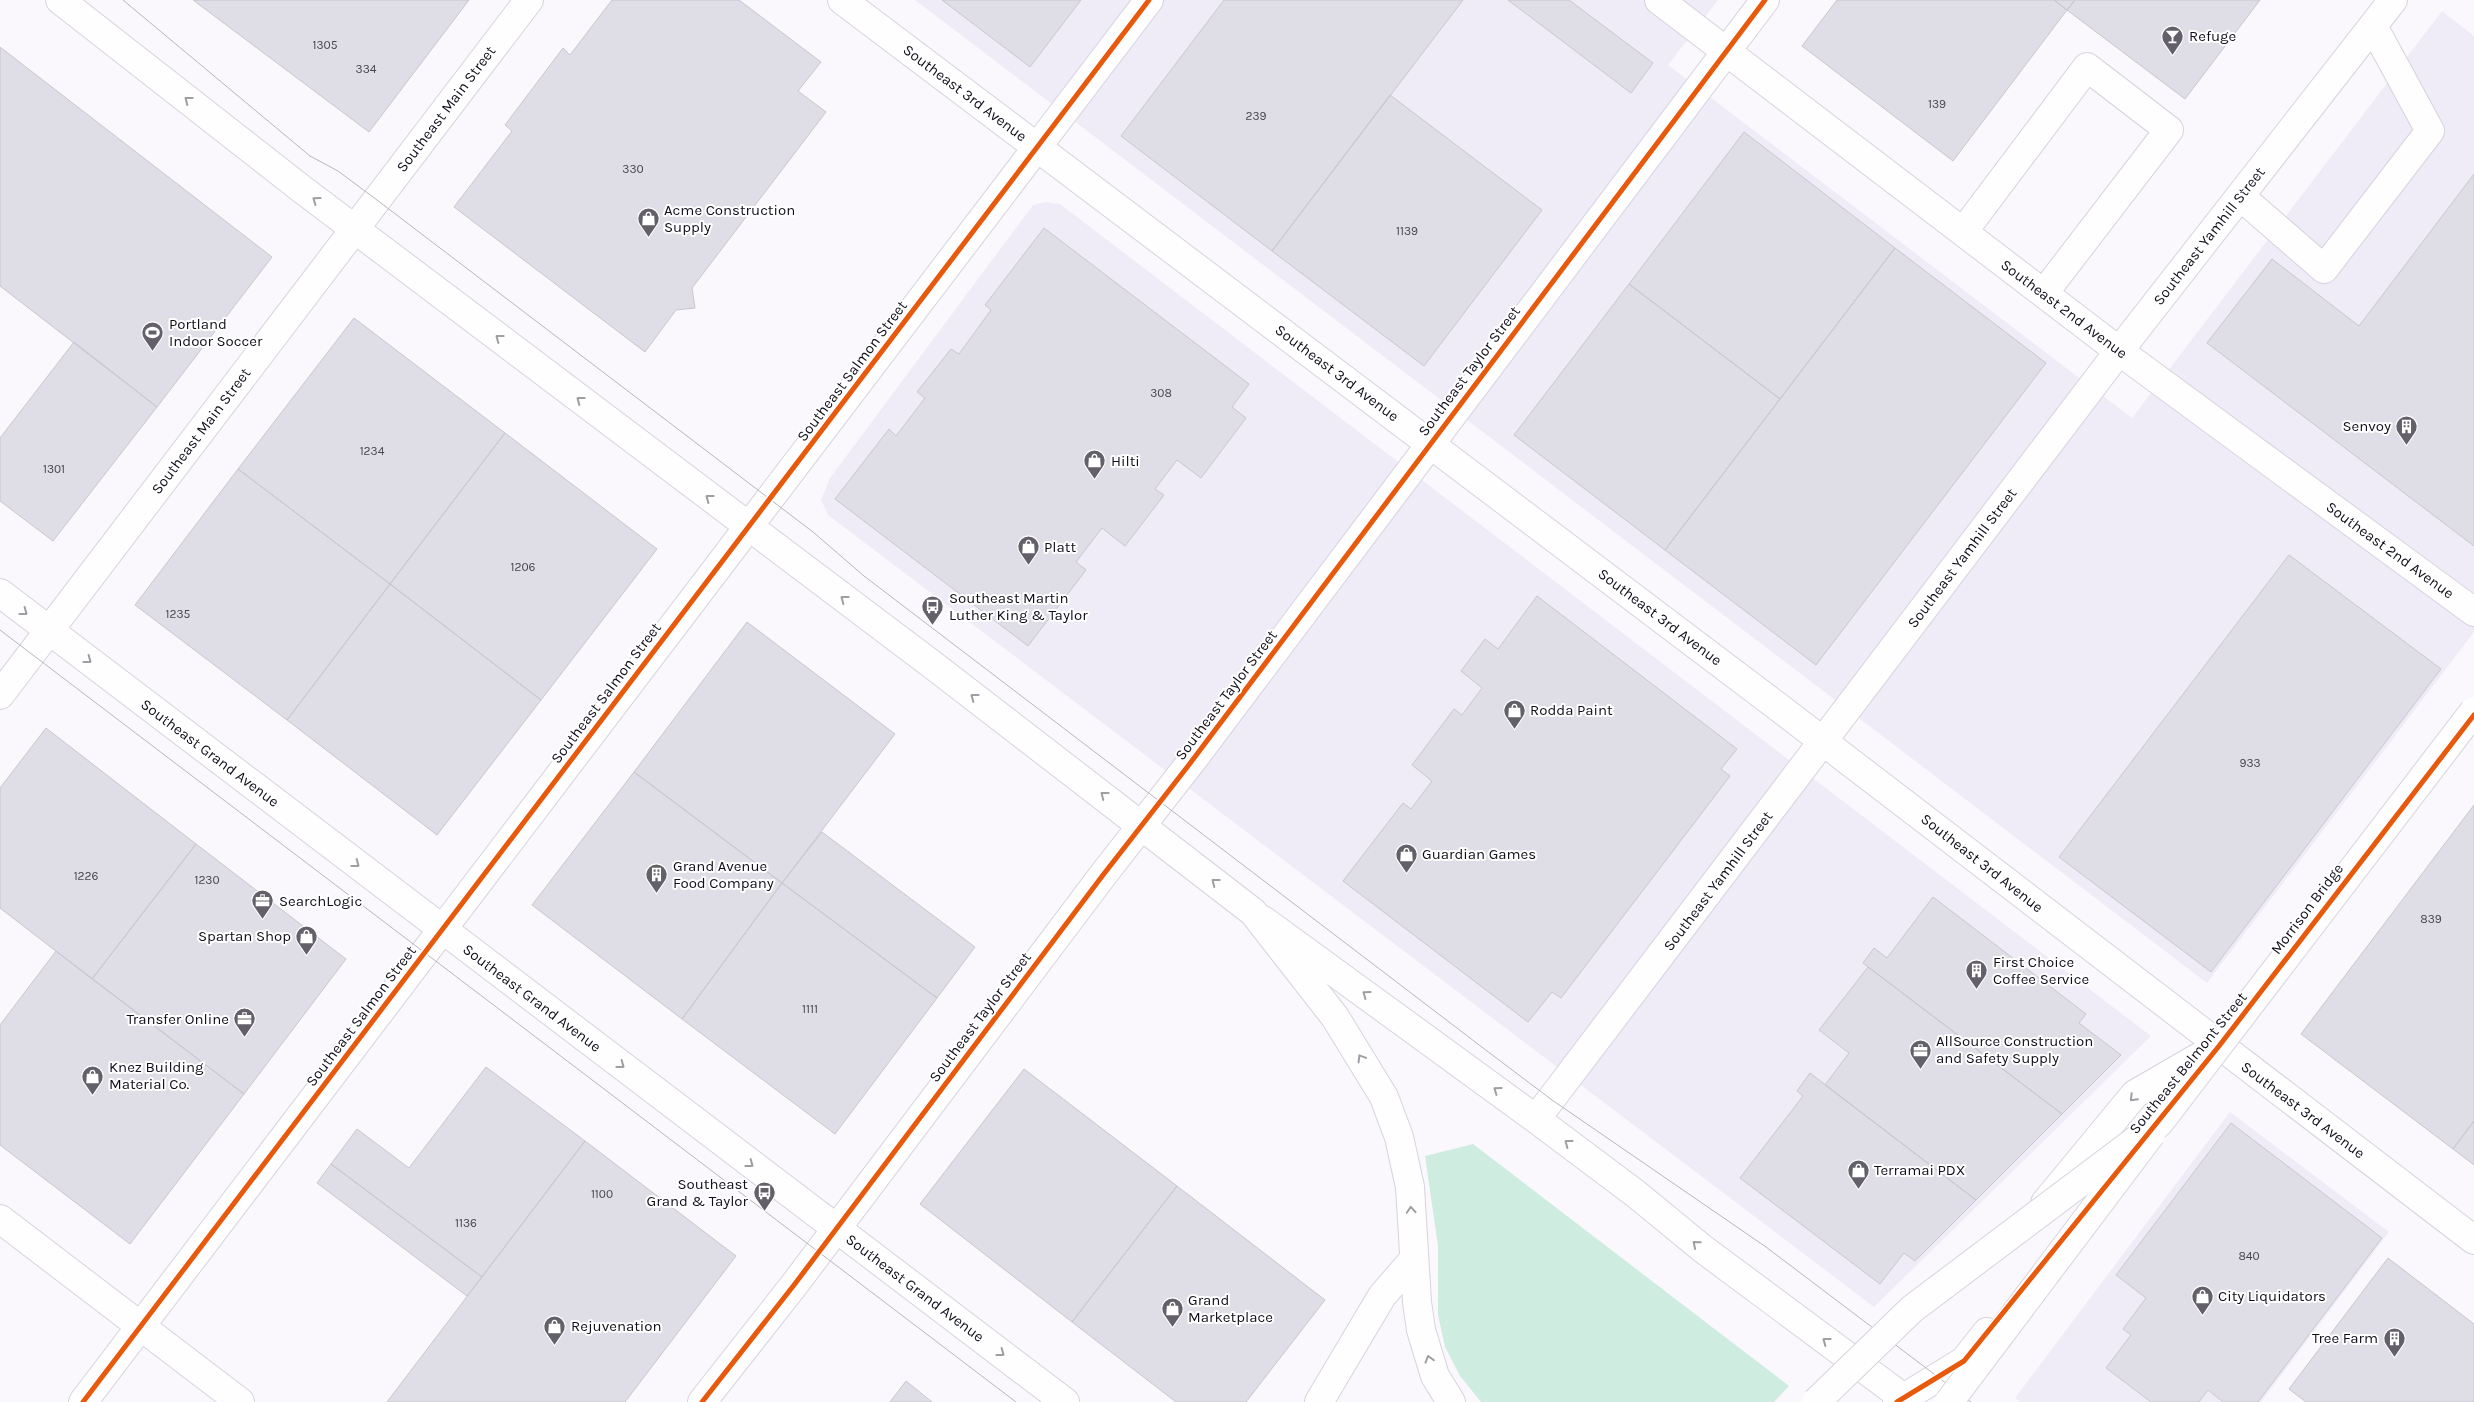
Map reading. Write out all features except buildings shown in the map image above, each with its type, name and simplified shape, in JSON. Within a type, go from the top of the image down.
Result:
[{"type":"main road","points":[[60,0],[355,229],[1142,825],[1253,912],[1636,1194],[1702,1249],[1865,1370],[1903,1401]]},
{"type":"main road","name":"Southeast Main Street","points":[[0,695],[529,0]]},
{"type":"main road","name":"Southeast 3rd Avenue","points":[[842,0],[1430,443],[2474,1240]]},
{"type":"main road","name":"Southeast Salmon Street","points":[[83,1402],[1149,0]]},
{"type":"main road","name":"Southeast 2nd Avenue","points":[[1659,0],[2119,351],[2474,612]]},
{"type":"main road","name":"Southeast Taylor Street","points":[[702,1402],[836,1229],[1765,0]]},
{"type":"main road","name":"Southeast Yamhill Street","points":[[1536,1119],[2119,351],[2393,0]]},
{"type":"main road","points":[[2240,196],[2324,269],[2430,131],[2373,26]]},
{"type":"main road","points":[[1963,232],[2087,67],[2169,130],[2044,293]]},
{"type":"main road","name":"Southeast Grand Avenue","points":[[0,593],[1065,1402]]},
{"type":"main road","name":"Morrison Bridge","points":[[1949,1402],[2159,1123],[2474,711]]},
{"type":"main road","name":"Southeast Belmont Street","points":[[1903,1401],[1964,1361],[2219,1046],[2474,715]]},
{"type":"main road","points":[[1253,912],[1335,1017],[1384,1097],[1399,1137],[1410,1187],[1416,1302],[1421,1330],[1434,1376],[1451,1402]]},
{"type":"main road","points":[[1865,1370],[2043,1205],[2135,1094],[2219,1046]]},
{"type":"main road","points":[[1816,1402],[1912,1309],[2159,1123]]},
{"type":"main road","points":[[0,1219],[240,1402]]},
{"type":"main road","points":[[1319,1402],[1382,1296],[1414,1259]]},
{"type":"shaded area","points":[[915,0],[1718,0],[1668,65],[2132,418],[2442,11],[2474,36],[2474,632],[2207,983]]},
{"type":"shaded area","points":[[1045,202],[1060,204],[2151,1036],[1874,1307],[828,515],[821,500],[830,478],[1033,205]]},
{"type":"shaded area","name":"City Liquidators","points":[[2230,1112],[2389,1232],[2261,1402],[2020,1402],[2015,1398]]},
{"type":"green space","points":[[1473,1144],[1789,1386],[1774,1402],[1481,1402],[1460,1376],[1445,1347],[1438,1315],[1438,1246],[1425,1156]]},
{"type":"tram line","points":[[123,0],[310,156],[338,171],[377,200],[813,532],[864,576],[1491,1054],[1552,1100],[1766,1247],[1971,1402]]},
{"type":"tram line","points":[[0,630],[1016,1402]]},
{"type":"cycle path","points":[[83,1402],[1149,0]]},
{"type":"cycle path","points":[[702,1402],[794,1285],[1103,875],[1188,766],[1765,0]]},
{"type":"cycle path","points":[[1897,1402],[1964,1361],[2219,1046],[2474,715]]},
{"type":"place","name":"Refuge","points":[[2173,55]]},
{"type":"place","name":"Acme Construction Supply","points":[[648,238]]},
{"type":"place","name":"Portland Indoor Soccer","points":[[153,352]]},
{"type":"place","name":"Senvoy","points":[[2407,445]]},
{"type":"place","name":"Hilti","points":[[1095,480]]},
{"type":"place","name":"Platt","points":[[1028,566]]},
{"type":"place","name":"Southeast Martin Luther King & Taylor","points":[[933,626]]},
{"type":"place","name":"Rodda Paint","points":[[1514,729]]},
{"type":"place","name":"Guardian Games","points":[[1406,873]]},
{"type":"place","name":"Grand Avenue Food Company","points":[[657,894]]},
{"type":"place","name":"SearchLogic","points":[[263,920]]},
{"type":"place","name":"Spartan Shop","points":[[307,955]]},
{"type":"place","name":"First Choice Coffee Service","points":[[1977,990]]},
{"type":"place","name":"Transfer Online","points":[[245,1038]]},
{"type":"place","name":"AllSource Construction and Safety Supply","points":[[1920,1069]]},
{"type":"place","name":"Knez Building Material Co.","points":[[93,1095]]},
{"type":"place","name":"Terramai PDX","points":[[1858,1189]]},
{"type":"place","name":"Southeast Grand & Taylor","points":[[764,1212]]},
{"type":"place","name":"City Liquidators","points":[[2202,1315]]},
{"type":"place","name":"Grand Marketplace","points":[[1172,1328]]},
{"type":"place","name":"Rejuvenation","points":[[555,1345]]},
{"type":"place","name":"Tree Farm","points":[[2394,1357]]}]
